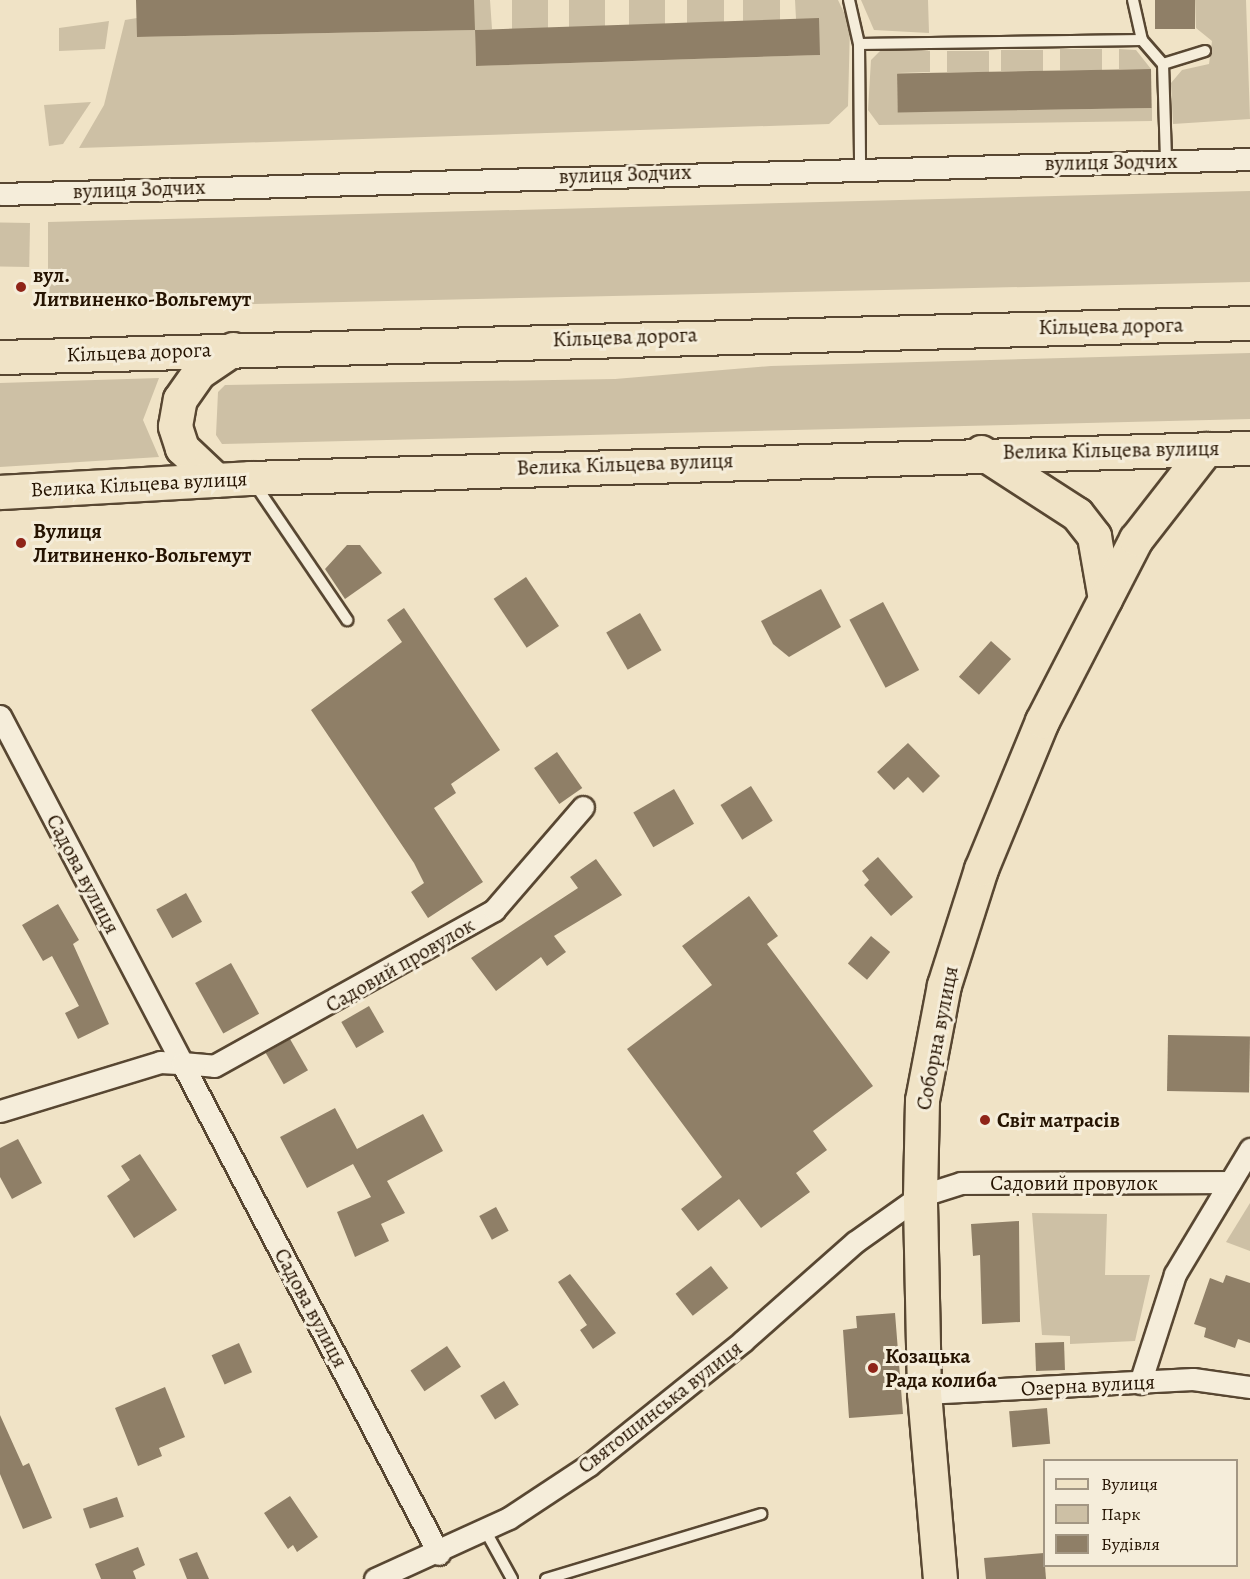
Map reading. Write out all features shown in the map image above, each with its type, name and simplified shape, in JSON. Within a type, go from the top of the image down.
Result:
[{"type":"main road","name":"Кільцева дорога","points":[[0,357],[1250,323]]},
{"type":"main road","points":[[216,480],[182,447],[175,426],[180,399],[199,372],[233,349]]},
{"type":"main road","name":"Велика Кільцева вулиця","points":[[0,492],[250,478],[981,452],[1250,448]]},
{"type":"main road","name":"Соборна вулиця","points":[[940,1579],[924,1393],[920,1196],[922,1100],[944,985],[990,848],[1042,721],[1154,509],[1206,449]]},
{"type":"main road","points":[[981,452],[1077,514],[1094,536],[1105,599]]},
{"type":"street","name":"вулиця Зодчих","points":[[0,194],[860,167],[1250,159]]},
{"type":"street","name":"Садова вулиця","points":[[0,716],[439,1554]]},
{"type":"street","name":"Садовий провулок","points":[[182,1063],[214,1066],[494,910],[583,807]]},
{"type":"street","points":[[0,1111],[160,1062],[182,1063]]},
{"type":"street","points":[[1140,1383],[1175,1274],[1250,1149]]},
{"type":"street","name":"Садовий провулок","points":[[920,1196],[961,1183],[1230,1182]]},
{"type":"street","name":"Святошинська вулиця","points":[[375,1579],[439,1554],[485,1530],[589,1465],[743,1341],[855,1242],[920,1196]]},
{"type":"street","name":"Озерна вулиця","points":[[924,1393],[1223,1379],[1250,1387]]},
{"type":"lane","points":[[849,0],[859,44],[860,167]]},
{"type":"lane","points":[[1133,0],[1142,40],[1162,64],[1166,161]]},
{"type":"lane","points":[[859,44],[1142,40]]},
{"type":"lane","points":[[1162,64],[1205,51]]},
{"type":"lane","points":[[250,478],[347,620]]},
{"type":"lane","points":[[546,1579],[761,1514]]},
{"type":"lane","points":[[485,1530],[512,1579]]},
{"type":"green space","points":[[474,0],[490,0],[492,29],[475,30],[476,66],[820,55],[796,19],[795,0],[838,0],[850,25],[848,106],[829,124],[79,148],[104,105],[125,20],[137,18],[138,37],[474,30]]},
{"type":"green space","points":[[512,0],[548,0],[548,29],[512,29]]},
{"type":"green space","points":[[569,0],[605,0],[605,27],[569,27]]},
{"type":"green space","points":[[629,0],[665,0],[665,25],[629,25]]},
{"type":"green space","points":[[687,0],[724,0],[724,23],[687,23]]},
{"type":"green space","points":[[743,0],[780,0],[780,21],[743,21]]},
{"type":"green space","points":[[861,0],[928,0],[929,33],[874,30]]},
{"type":"green space","points":[[1195,0],[1246,0],[1250,119],[1173,124],[1171,83],[1182,70],[1209,64],[1212,41],[1196,28]]},
{"type":"green space","points":[[109,21],[105,49],[59,51],[59,28]]},
{"type":"green space","points":[[1060,49],[1102,49],[1102,70],[1060,70]]},
{"type":"green space","points":[[1119,49],[1136,50],[1151,69],[1119,69]]},
{"type":"green space","points":[[881,50],[930,51],[930,72],[897,73],[898,112],[1152,108],[1152,121],[879,125],[868,110],[871,60]]},
{"type":"green space","points":[[1001,50],[1043,50],[1043,71],[1001,71]]},
{"type":"green space","points":[[947,51],[989,51],[989,72],[947,72]]},
{"type":"green space","points":[[91,102],[63,144],[49,146],[44,105]]},
{"type":"green space","points":[[1250,191],[1250,282],[205,305],[48,303],[48,222]]},
{"type":"green space","points":[[0,222],[30,223],[29,267],[0,266]]},
{"type":"green space","points":[[1250,353],[1250,419],[222,444],[216,435],[218,392],[225,385],[615,379],[771,366]]},
{"type":"green space","points":[[159,378],[143,420],[159,457],[0,467],[0,383]]},
{"type":"green space","points":[[1250,1203],[1250,1251],[1226,1242]]},
{"type":"green space","points":[[1032,1213],[1107,1214],[1105,1275],[1150,1275],[1135,1341],[1070,1344],[1070,1336],[1042,1335]]},
{"type":"building","points":[[136,0],[474,0],[475,30],[137,37]]},
{"type":"building","points":[[1155,0],[1195,0],[1195,29],[1155,29]]},
{"type":"building","points":[[819,18],[820,55],[476,66],[475,30]]},
{"type":"building","points":[[1151,69],[1152,108],[898,112],[897,73]]},
{"type":"building","points":[[347,545],[360,545],[382,573],[345,599],[325,569]]},
{"type":"building","points":[[526,577],[559,626],[527,648],[494,599]]},
{"type":"building","points":[[821,589],[841,627],[789,657],[773,644],[761,621]]},
{"type":"building","points":[[883,602],[919,670],[886,688],[849,620]]},
{"type":"building","points":[[404,608],[500,750],[451,784],[456,793],[434,808],[483,882],[428,918],[411,892],[424,883],[414,863],[311,710],[402,642],[387,620]]},
{"type":"building","points":[[640,613],[662,650],[628,670],[606,632]]},
{"type":"building","points":[[991,641],[1011,659],[979,695],[959,677]]},
{"type":"building","points":[[908,743],[940,776],[923,793],[908,777],[894,790],[877,772]]},
{"type":"building","points":[[557,752],[582,788],[559,804],[534,768]]},
{"type":"building","points":[[751,786],[773,821],[742,840],[720,805]]},
{"type":"building","points":[[674,789],[694,824],[653,847],[633,812]]},
{"type":"building","points":[[878,857],[913,897],[891,916],[864,885],[869,880],[862,871]]},
{"type":"building","points":[[596,859],[622,895],[554,936],[566,952],[547,966],[541,957],[496,991],[471,958],[578,888],[570,877]]},
{"type":"building","points":[[186,893],[202,922],[172,938],[156,909]]},
{"type":"building","points":[[749,896],[778,936],[767,944],[873,1086],[813,1131],[827,1150],[796,1173],[810,1192],[761,1228],[739,1199],[698,1231],[681,1209],[722,1177],[627,1049],[712,985],[682,946]]},
{"type":"building","points":[[58,904],[79,940],[73,944],[109,1024],[78,1039],[65,1013],[79,1006],[52,956],[43,961],[22,925]]},
{"type":"building","points":[[871,936],[890,952],[867,980],[848,964]]},
{"type":"building","points":[[231,963],[259,1014],[223,1034],[195,983]]},
{"type":"building","points":[[369,1006],[384,1032],[356,1048],[341,1022]]},
{"type":"building","points":[[1168,1035],[1250,1036],[1249,1092],[1167,1091]]},
{"type":"building","points":[[290,1039],[308,1070],[284,1084],[266,1053]]},
{"type":"building","points":[[335,1108],[357,1149],[423,1114],[443,1151],[387,1181],[405,1213],[381,1224],[389,1241],[355,1257],[337,1212],[371,1197],[353,1164],[307,1188],[280,1137]]},
{"type":"building","points":[[18,1139],[42,1183],[12,1199],[0,1177],[0,1148]]},
{"type":"building","points":[[140,1154],[177,1210],[134,1238],[107,1196],[130,1180],[121,1166]]},
{"type":"building","points":[[496,1207],[509,1231],[492,1240],[479,1216]]},
{"type":"building","points":[[1019,1221],[1020,1322],[982,1324],[980,1255],[973,1256],[971,1224]]},
{"type":"building","points":[[711,1266],[728,1288],[693,1316],[676,1294]]},
{"type":"building","points":[[570,1274],[616,1333],[593,1349],[580,1330],[587,1325],[558,1282]]},
{"type":"building","points":[[1226,1275],[1250,1283],[1250,1343],[1238,1339],[1235,1348],[1204,1337],[1206,1328],[1194,1324],[1210,1278],[1223,1283]]},
{"type":"building","points":[[895,1313],[903,1414],[849,1418],[843,1330],[857,1328],[856,1316]]},
{"type":"building","points":[[1064,1342],[1065,1370],[1036,1371],[1035,1343]]},
{"type":"building","points":[[239,1343],[252,1372],[225,1384],[212,1355]]},
{"type":"building","points":[[447,1346],[461,1367],[425,1391],[411,1371]]},
{"type":"building","points":[[504,1381],[519,1405],[495,1420],[480,1396]]},
{"type":"building","points":[[165,1387],[185,1437],[159,1448],[162,1456],[138,1466],[115,1408]]},
{"type":"building","points":[[1047,1408],[1050,1444],[1012,1447],[1009,1411]]},
{"type":"building","points":[[0,1415],[23,1466],[29,1463],[52,1518],[23,1529],[0,1474]]},
{"type":"building","points":[[290,1496],[318,1537],[297,1552],[293,1545],[288,1549],[264,1513]]},
{"type":"building","points":[[117,1497],[124,1517],[90,1529],[83,1509]]},
{"type":"building","points":[[138,1547],[145,1565],[133,1571],[136,1579],[101,1579],[95,1564]]},
{"type":"building","points":[[197,1552],[209,1579],[187,1579],[179,1559]]},
{"type":"building","points":[[1043,1553],[1046,1579],[986,1579],[984,1558]]},
{"type":"place","name":"вул. Литвиненко-Вольгемут","points":[[21,287]]},
{"type":"place","name":"Вулиця Литвиненко-Вольгемут","points":[[21,543]]},
{"type":"place","name":"Світ матрасів","points":[[985,1120]]},
{"type":"place","name":"Козацька Рада колиба","points":[[873,1368]]}]
